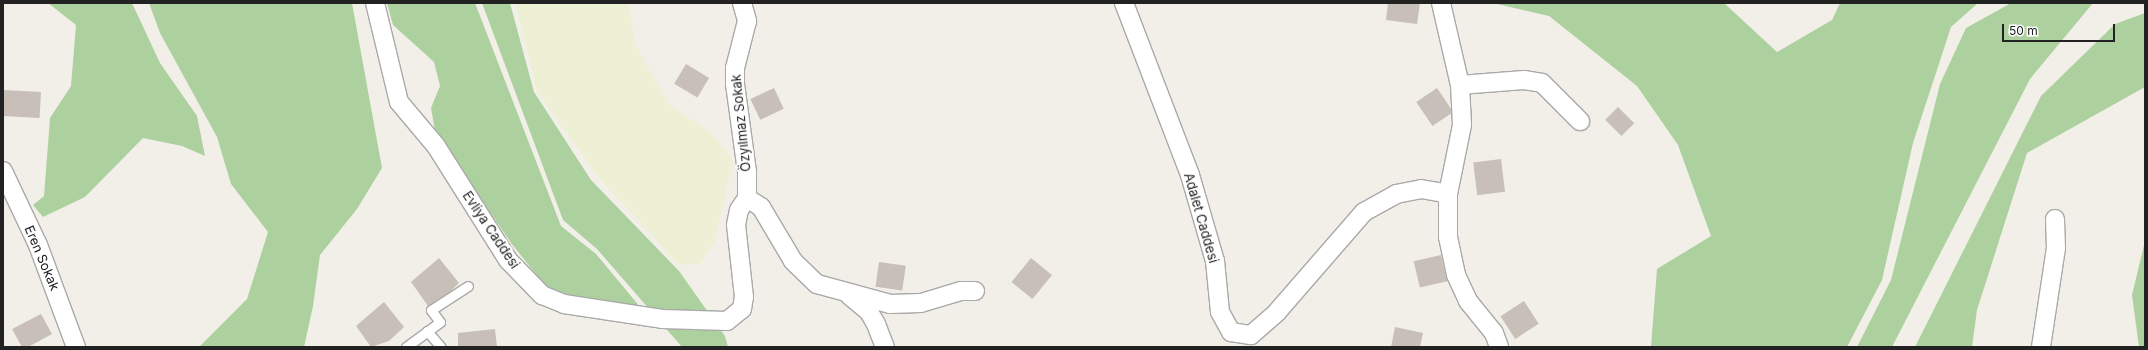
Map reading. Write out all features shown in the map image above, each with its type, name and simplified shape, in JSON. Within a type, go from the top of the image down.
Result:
[{"type":"street","name":"Evliya Caddesi","points":[[374,3],[399,102],[436,146],[508,260],[542,295],[564,304],[662,319],[727,321],[742,309],[744,297],[736,225],[739,210],[747,198]]},
{"type":"street","name":"Özyılmaz Sokak","points":[[742,3],[747,21],[736,68],[734,84],[747,172],[747,198]]},
{"type":"street","name":"Adalet Caddesi","points":[[1124,3],[1190,175],[1215,261],[1220,312],[1231,332],[1251,335],[1277,312],[1364,212],[1396,194],[1421,189],[1448,194]]},
{"type":"street","points":[[1442,3],[1460,85],[1462,125],[1448,194],[1448,237],[1456,275],[1468,301],[1494,333],[1499,347]]},
{"type":"street","points":[[1460,85],[1524,80],[1542,83],[1580,121]]},
{"type":"street","name":"Eren Sokak","points":[[3,171],[38,245],[76,347]]},
{"type":"street","points":[[747,198],[762,208],[793,260],[803,273],[817,284],[890,304],[921,303],[961,291],[975,291]]},
{"type":"street","points":[[2041,347],[2056,248],[2055,219]]},
{"type":"street","points":[[847,293],[868,312],[876,324],[885,347]]},
{"type":"lane","points":[[406,347],[440,322],[431,310],[468,286]]},
{"type":"lane","points":[[427,331],[440,347]]},
{"type":"green space","points":[[48,3],[132,3],[160,63],[197,116],[205,156],[182,146],[143,138],[85,197],[43,217],[33,205],[44,196],[50,118],[71,86],[76,25]]},
{"type":"green space","points":[[149,3],[352,3],[382,168],[357,209],[320,255],[313,306],[304,347],[199,347],[247,299],[268,232],[231,184],[217,137],[160,33]]},
{"type":"green space","points":[[387,3],[475,3],[561,226],[596,254],[641,308],[581,298],[547,288],[511,243],[435,131],[431,108],[440,86],[434,62],[393,25]]},
{"type":"green space","points":[[482,3],[510,3],[534,92],[591,180],[679,271],[725,336],[728,347],[682,347],[597,249],[563,220]]},
{"type":"green space","points":[[515,3],[629,3],[635,43],[668,103],[711,133],[733,161],[715,242],[700,264],[679,265],[597,176],[537,91]]},
{"type":"green space","points":[[1493,3],[1724,3],[1777,52],[1832,20],[1840,3],[1978,3],[1951,27],[1913,143],[1882,280],[1847,347],[1651,347],[1657,269],[1711,236],[1678,145],[1637,86],[1549,16]]},
{"type":"green space","points":[[2011,3],[2093,3],[2030,79],[1892,347],[1857,347],[1891,280],[1940,84],[1966,28]]},
{"type":"green space","points":[[2145,13],[2145,87],[2027,153],[1977,310],[1972,347],[1915,347],[2041,96],[2115,24]]},
{"type":"green space","points":[[2145,241],[2145,347],[2139,347],[2132,295]]},
{"type":"building","points":[[1388,3],[1420,3],[1417,24],[1386,20]]},
{"type":"building","points":[[686,64],[709,78],[697,98],[674,84]]},
{"type":"building","points":[[774,88],[784,109],[760,120],[750,99]]},
{"type":"building","points":[[1437,88],[1453,112],[1432,126],[1416,102]]},
{"type":"building","points":[[4,90],[41,92],[40,118],[3,116]]},
{"type":"building","points":[[1618,107],[1634,123],[1622,136],[1605,120]]},
{"type":"building","points":[[1501,159],[1505,192],[1477,195],[1473,162]]},
{"type":"building","points":[[1441,255],[1447,281],[1420,288],[1414,261]]},
{"type":"building","points":[[439,258],[459,283],[444,298],[428,306],[411,282]]},
{"type":"building","points":[[1031,258],[1052,275],[1032,299],[1011,282]]},
{"type":"building","points":[[879,262],[906,266],[902,291],[876,287]]},
{"type":"building","points":[[1524,301],[1539,324],[1515,339],[1501,316]]},
{"type":"building","points":[[384,302],[404,327],[389,341],[371,347],[356,326]]},
{"type":"building","points":[[41,314],[52,334],[28,347],[22,347],[12,329]]},
{"type":"building","points":[[1395,327],[1423,333],[1420,347],[1391,347]]},
{"type":"building","points":[[495,329],[497,347],[458,347],[458,333]]}]
